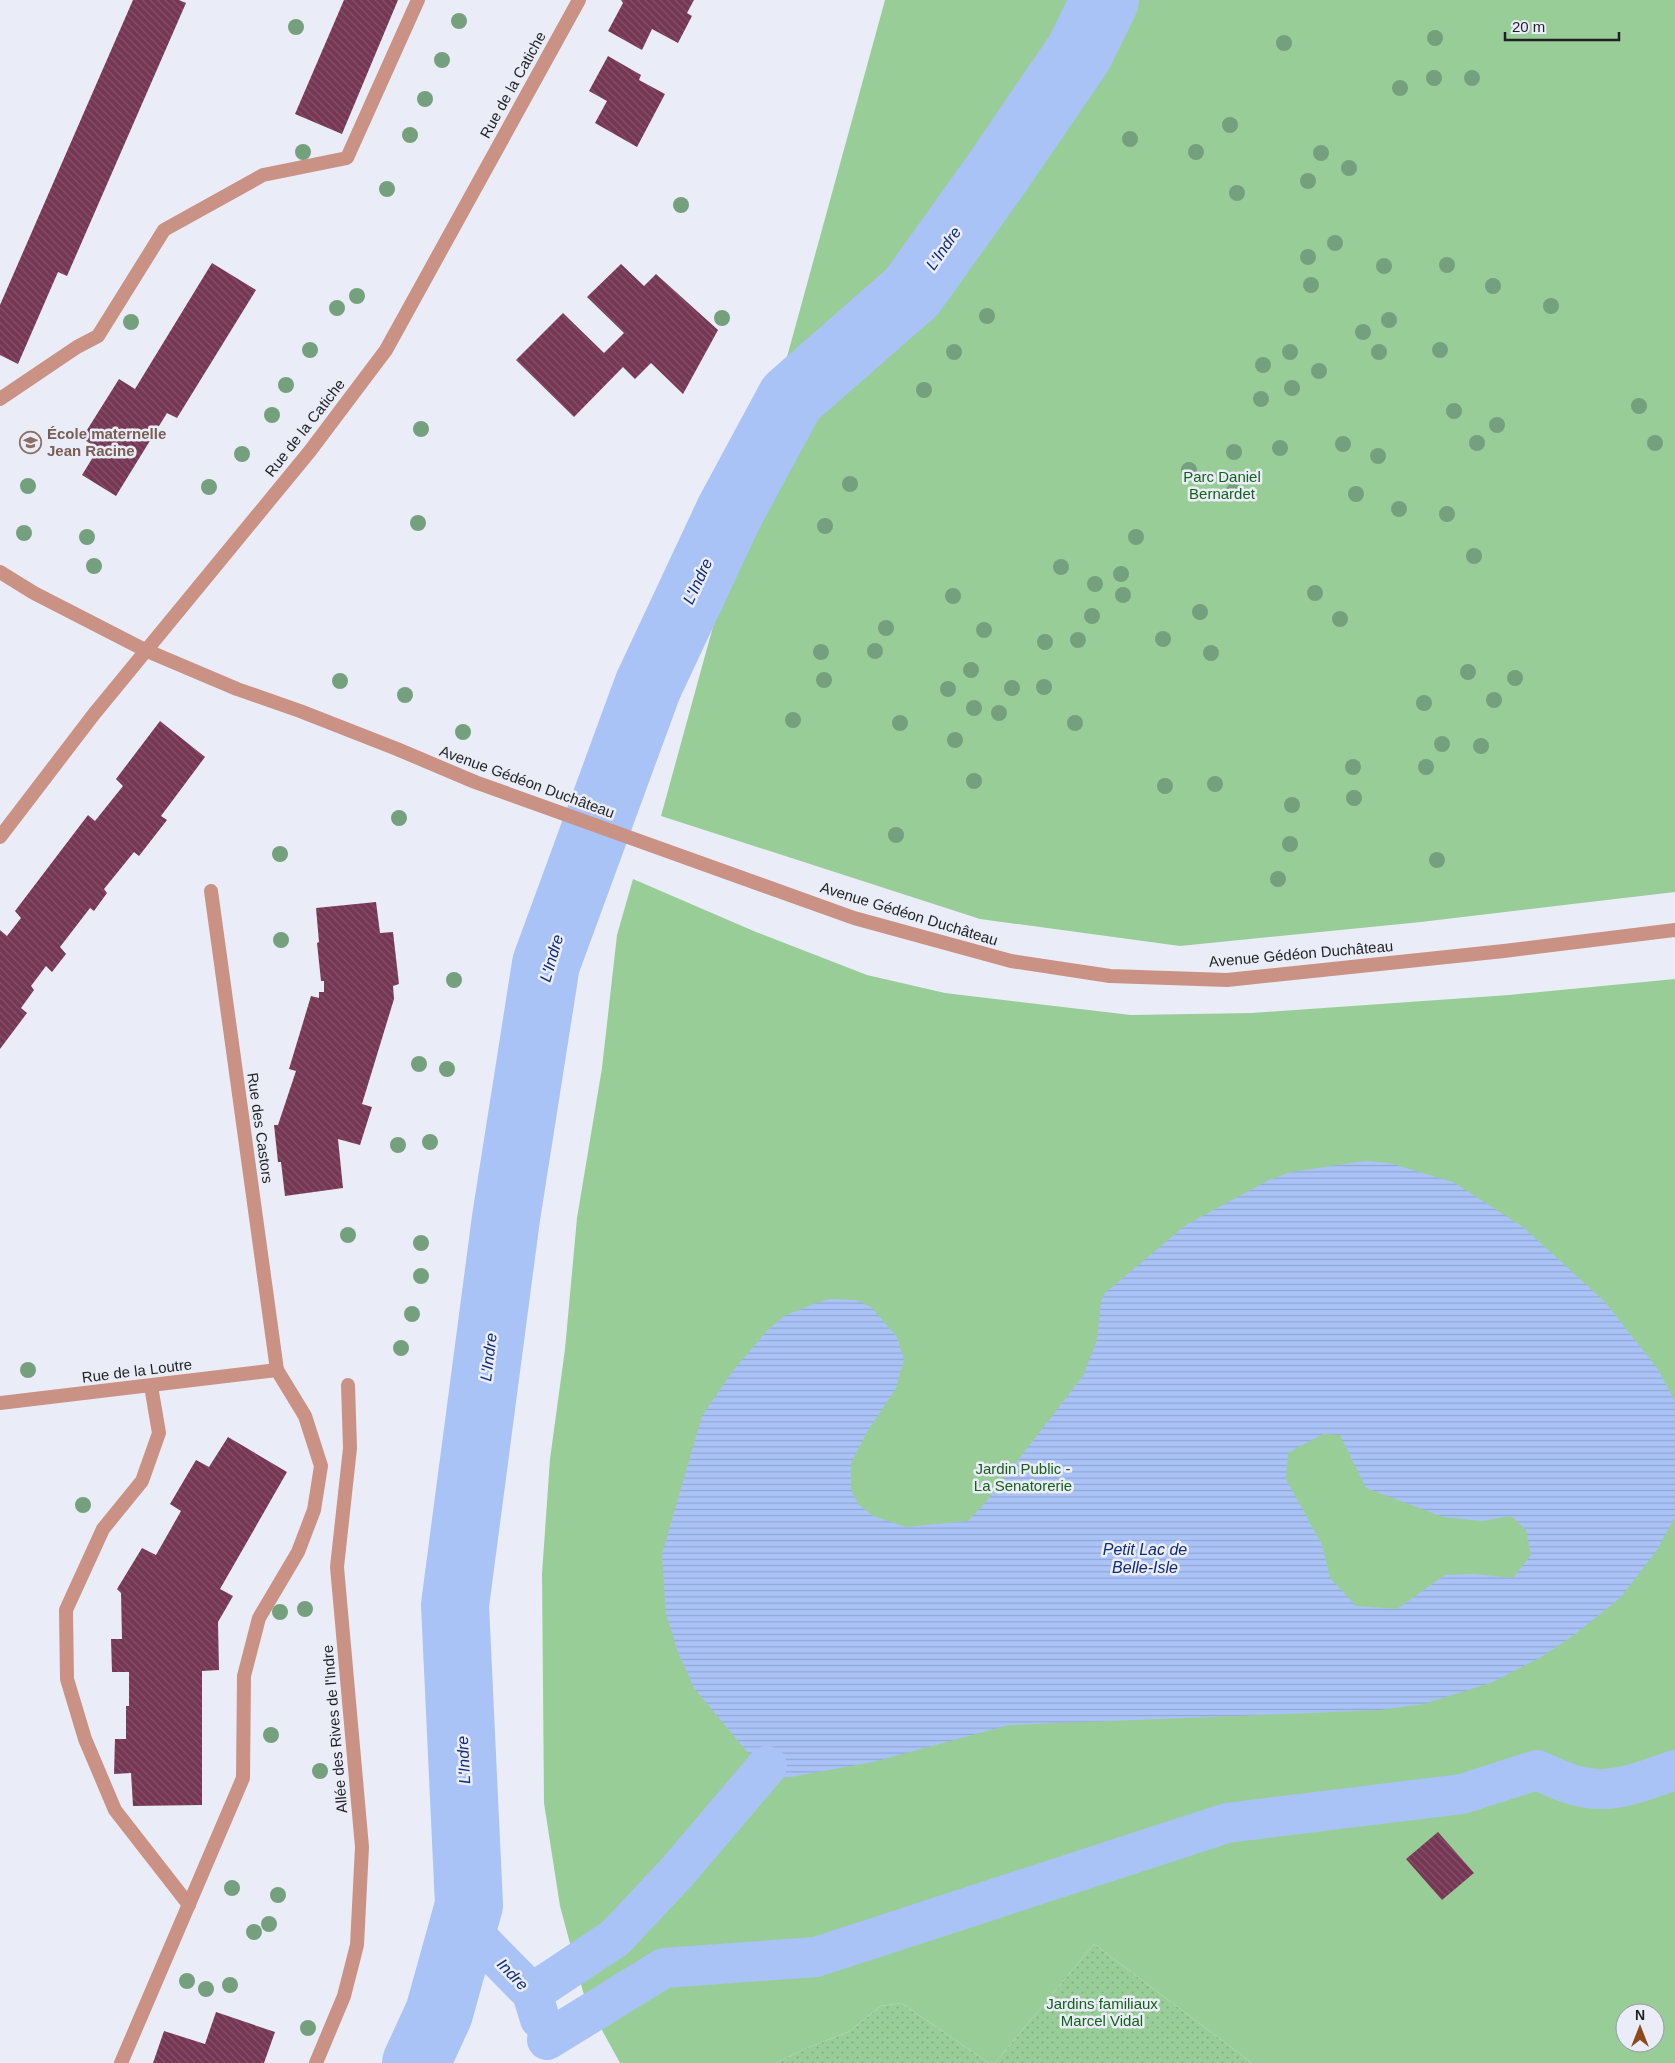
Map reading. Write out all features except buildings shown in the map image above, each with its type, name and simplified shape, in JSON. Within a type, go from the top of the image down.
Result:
[{"type":"street","points":[[0,399],[77,347],[98,336],[164,230],[263,176],[347,158],[418,0]]},
{"type":"street","name":"Rue de la Catiche","points":[[0,837],[145,650],[310,451],[386,350],[579,0]]},
{"type":"street","name":"Avenue Gédéon Duchâteau","points":[[0,572],[34,593],[145,650],[237,689],[300,711],[475,782],[854,918],[1011,961],[1110,976],[1227,980],[1504,951],[1675,930]]},
{"type":"street","name":"Rue des Castors","points":[[211,891],[277,1370]]},
{"type":"street","points":[[121,2063],[243,1778],[244,1676],[260,1618],[298,1552],[314,1510],[321,1466],[305,1416],[277,1370]]},
{"type":"street","name":"Rue de la Loutre","points":[[0,1403],[277,1370]]},
{"type":"street","name":"Allée des Rives de l'Indre","points":[[316,2063],[344,1996],[357,1946],[361,1857],[337,1567],[350,1448],[348,1385]]},
{"type":"street","points":[[151,1386],[159,1433],[142,1481],[103,1529],[66,1610],[67,1679],[85,1739],[115,1810],[189,1905]]},
{"type":"green space","name":"Parc Daniel Bernardet","points":[[885,0],[1675,0],[1675,892],[1421,922],[1180,946],[980,919],[661,816]]},
{"type":"green space","name":"Jardin Public - La Senatorerie","points":[[633,879],[756,932],[867,975],[945,993],[1131,1015],[1252,1013],[1509,995],[1675,979],[1675,2063],[1252,2063],[1094,1944],[995,2063],[989,2063],[901,2003],[881,2006],[848,2032],[807,2048],[776,2063],[620,2063],[585,1999],[560,1906],[544,1803],[542,1574],[550,1459],[565,1349],[577,1218],[602,1068],[617,935]]},
{"type":"green space","name":"Jardins familiaux Marcel Vidal","points":[[1094,1944],[1252,2063],[995,2063]]},
{"type":"green space","points":[[901,2003],[989,2063],[776,2063],[807,2048],[848,2032],[881,2006]]},
{"type":"water","name":"Petit Lac de Belle-Isle","points":[[1365,1161],[1389,1163],[1453,1182],[1523,1227],[1604,1301],[1657,1368],[1675,1401],[1675,1517],[1657,1550],[1621,1597],[1574,1635],[1541,1657],[1493,1682],[1424,1704],[1380,1710],[1009,1725],[873,1762],[785,1778],[749,1754],[694,1688],[677,1650],[666,1613],[662,1554],[702,1416],[732,1372],[767,1331],[784,1316],[830,1299],[856,1300],[871,1307],[897,1337],[904,1359],[896,1388],[867,1432],[851,1463],[851,1489],[858,1504],[873,1516],[906,1527],[968,1521],[985,1503],[1083,1376],[1097,1340],[1101,1301],[1105,1293],[1186,1225],[1269,1180],[1291,1172]],"holes":[[[1323,1434],[1340,1435],[1366,1488],[1443,1517],[1482,1521],[1511,1516],[1526,1530],[1531,1555],[1513,1578],[1474,1574],[1445,1575],[1397,1609],[1356,1606],[1330,1578],[1322,1545],[1286,1479],[1288,1453]]]},
{"type":"waterway","name":"L'Indre","points":[[416,2063],[439,2013],[469,1905],[455,1605],[506,1218],[546,964],[648,686],[729,513],[791,398],[912,292],[995,176],[1079,53],[1105,0]]},
{"type":"waterway","points":[[532,1993],[615,1938],[678,1871],[767,1766]]},
{"type":"waterway","points":[[547,2040],[664,1968],[816,1957],[1227,1823],[1462,1794],[1537,1770],[1575,1785],[1599,1789],[1622,1787],[1675,1770]]},
{"type":"waterway","name":"Indre","points":[[464,1924],[532,1993],[540,2019]]},
{"type":"place","name":"École maternelle Jean Racine","points":[[31,443]]}]
